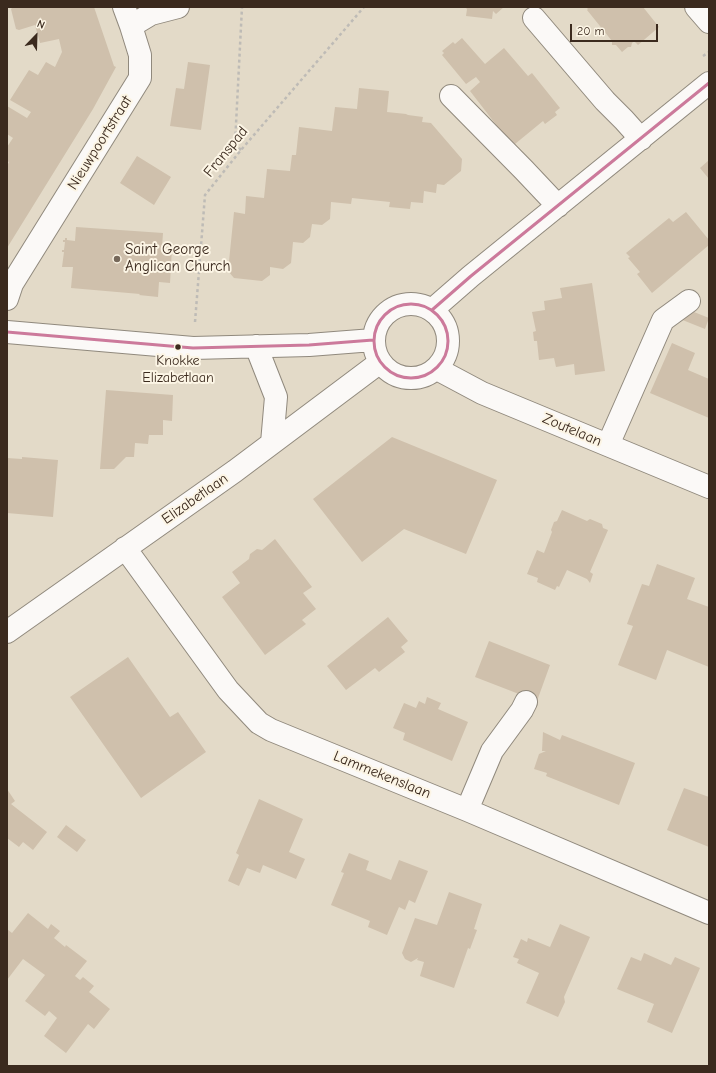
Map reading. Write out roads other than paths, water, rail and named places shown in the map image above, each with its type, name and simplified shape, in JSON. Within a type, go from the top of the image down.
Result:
[{"type":"street","name":"Nieuwpoortstraat","points":[[7,299],[12,284],[140,78],[140,55],[128,17],[151,14],[178,7]]},
{"type":"street","points":[[696,7],[709,22]]},
{"type":"street","points":[[534,18],[605,101],[640,139]]},
{"type":"street","points":[[432,310],[471,276],[709,83]]},
{"type":"street","points":[[451,96],[558,206]]},
{"type":"street","points":[[608,445],[663,320],[690,301]]},
{"type":"street","points":[[401,304],[417,304],[432,310],[444,322],[449,338],[447,354],[437,369],[424,377],[407,379],[391,374],[380,363],[374,352],[373,340],[377,324],[387,312],[401,304]]},
{"type":"street","points":[[7,332],[194,348],[309,345],[373,340]]},
{"type":"street","points":[[256,346],[276,397],[272,443]]},
{"type":"street","name":"Elizabetlaan","points":[[7,632],[235,470],[380,363]]},
{"type":"street","name":"Zoutelaan","points":[[437,369],[482,393],[709,487]]},
{"type":"street","name":"Lammekenslaan","points":[[125,548],[228,690],[259,723],[271,730],[467,810],[709,913]]},
{"type":"street","points":[[467,810],[492,751],[522,710],[526,702]]},
{"type":"place","name":"Saint George Anglican Church","points":[[117,259]]},
{"type":"place","name":"Knokke Elizabetlaan","points":[[178,347]]}]
